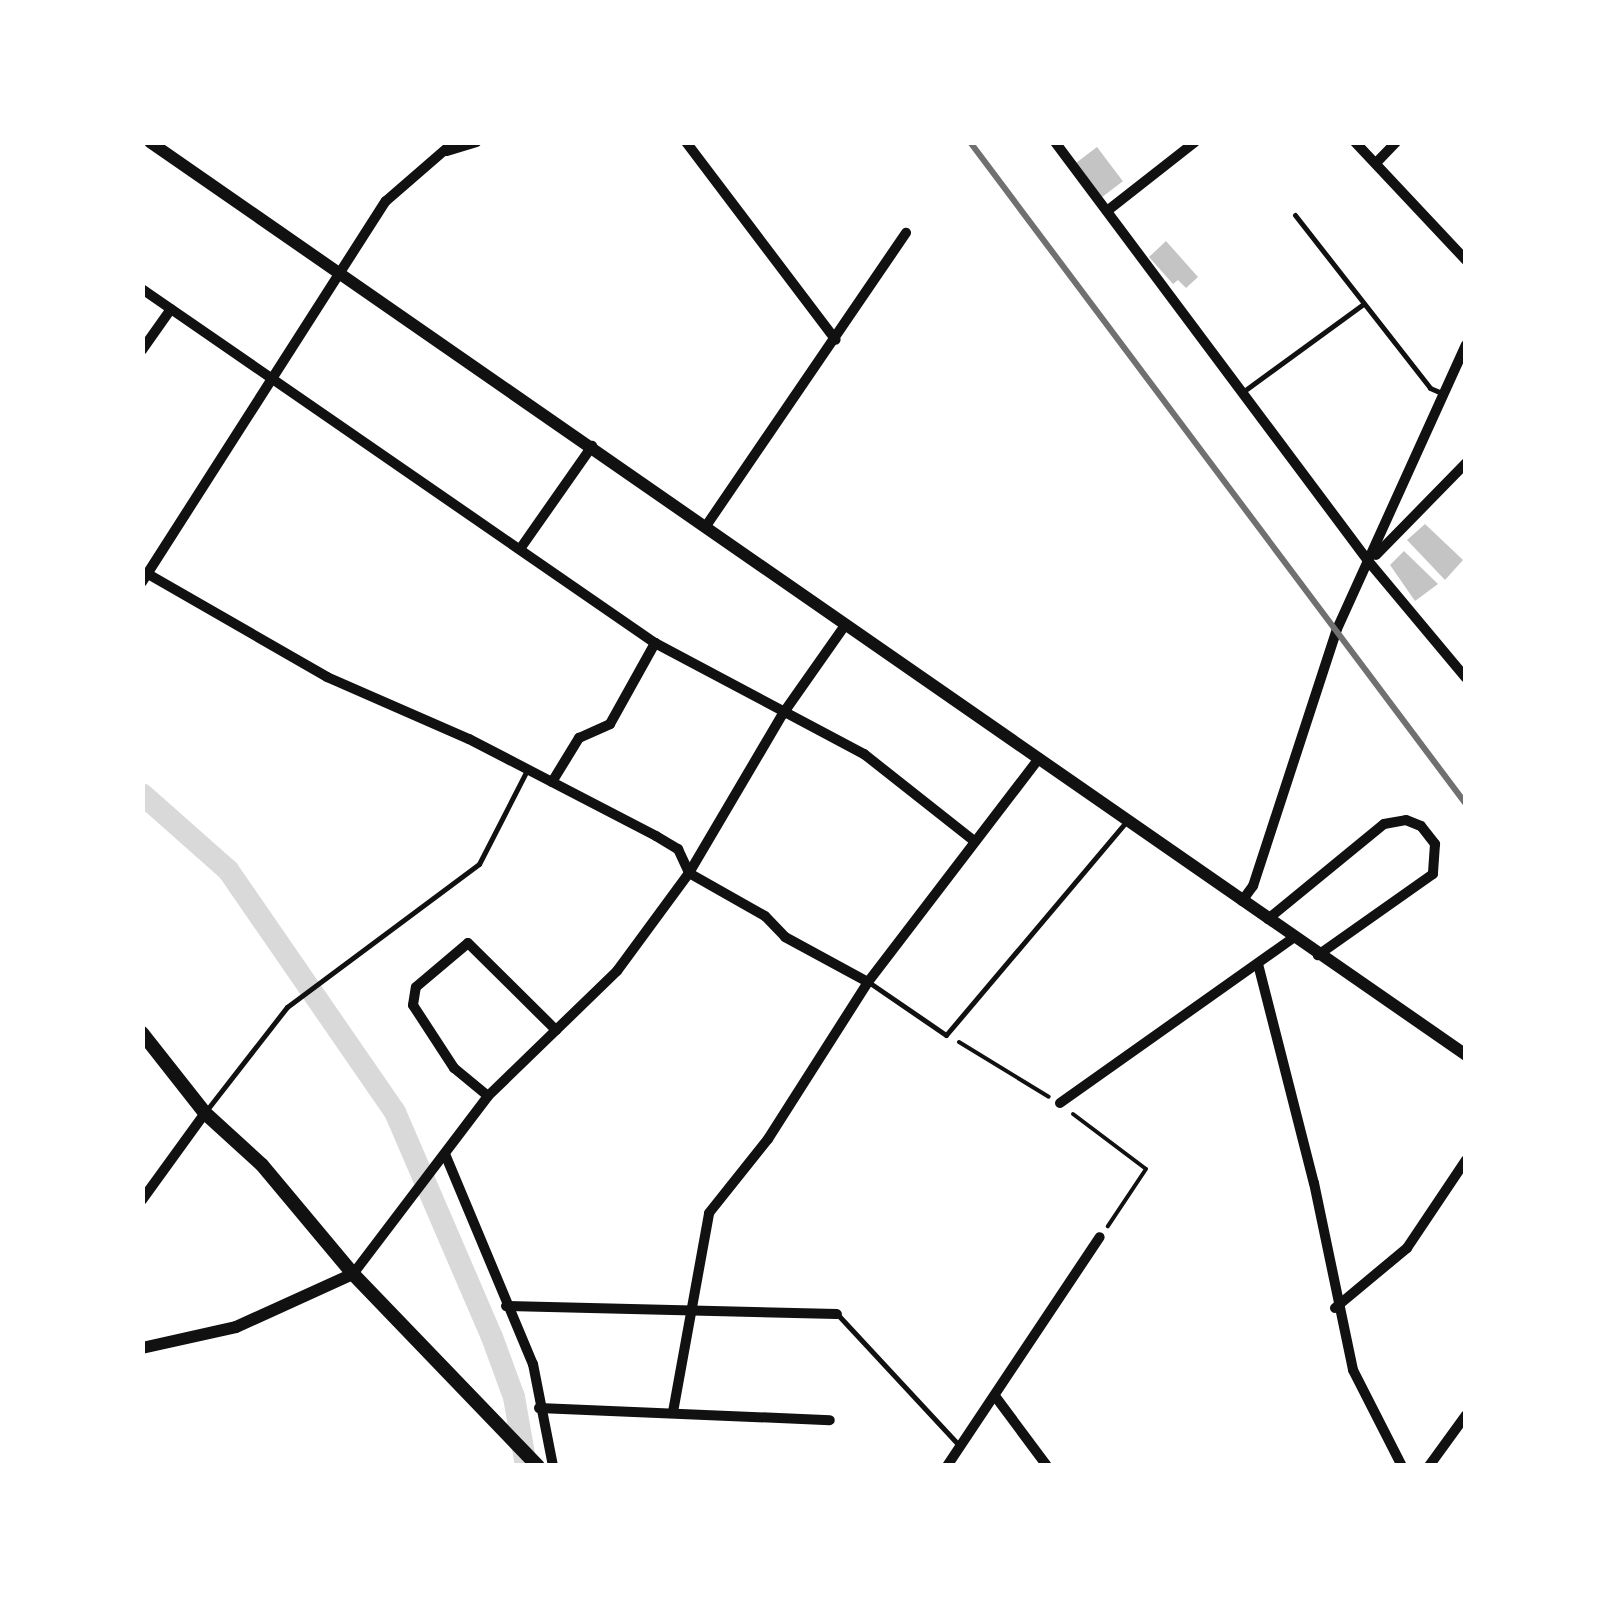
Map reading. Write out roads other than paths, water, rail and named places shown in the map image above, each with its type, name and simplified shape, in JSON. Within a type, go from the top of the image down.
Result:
[{"type":"main road","points":[[142,1033],[204,1113],[262,1165],[353,1274],[538,1466]]},
{"type":"street","points":[[150,142],[1039,758],[1125,823],[1466,1055]]},
{"type":"street","points":[[454,142],[442,147],[386,201],[145,578],[328,676],[528,770],[678,849],[689,872],[765,916],[785,937],[868,982]]},
{"type":"street","points":[[442,147],[477,142]]},
{"type":"street","points":[[686,142],[836,340]]},
{"type":"street","points":[[1055,142],[1369,562],[1466,678]]},
{"type":"street","points":[[1108,210],[1194,142]]},
{"type":"street","points":[[1355,142],[1466,260]]},
{"type":"street","points":[[1376,164],[1396,142]]},
{"type":"street","points":[[706,526],[906,233]]},
{"type":"street","points":[[142,289],[272,374],[655,642],[782,715],[864,754],[973,840]]},
{"type":"street","points":[[142,350],[171,309]]},
{"type":"street","points":[[1242,901],[1253,886],[1323,665],[1466,345]]},
{"type":"street","points":[[520,548],[592,446]]},
{"type":"street","points":[[1369,562],[1466,463]]},
{"type":"street","points":[[142,1348],[236,1327],[353,1274],[488,1096],[617,971],[689,872],[782,715],[846,624]]},
{"type":"street","points":[[552,782],[578,738],[610,724],[655,642]]},
{"type":"street","points":[[674,1412],[709,1213],[768,1139],[868,982],[1039,758]]},
{"type":"street","points":[[1268,919],[1384,824],[1422,826],[1436,851],[1433,874],[1318,955]]},
{"type":"street","points":[[1060,1103],[1293,938]]},
{"type":"street","points":[[488,1096],[454,1068],[413,1004],[416,987],[468,943],[556,1030]]},
{"type":"street","points":[[1258,964],[1314,1183],[1335,1308],[1352,1370],[1402,1466]]},
{"type":"street","points":[[142,1200],[204,1113]]},
{"type":"street","points":[[445,1154],[532,1364],[553,1466]]},
{"type":"street","points":[[1335,1308],[1407,1248],[1466,1160]]},
{"type":"street","points":[[949,1465],[1100,1237]]},
{"type":"street","points":[[506,1306],[691,1307],[837,1314]]},
{"type":"street","points":[[995,1396],[1047,1466]]},
{"type":"street","points":[[539,1408],[830,1420]]},
{"type":"street","points":[[1429,1466],[1466,1416]]},
{"type":"lane","points":[[1295,215],[1430,388],[1444,394]]},
{"type":"lane","points":[[1244,391],[1362,305]]},
{"type":"lane","points":[[204,1113],[294,1003],[479,864],[528,770]]},
{"type":"lane","points":[[868,982],[946,1034],[1125,823]]},
{"type":"lane","points":[[837,1314],[959,1445]]},
{"type":"waterway","points":[[142,794],[228,870],[395,1112],[492,1337],[514,1397],[526,1466]]},
{"type":"railway","points":[[970,142],[1466,804]]}]
